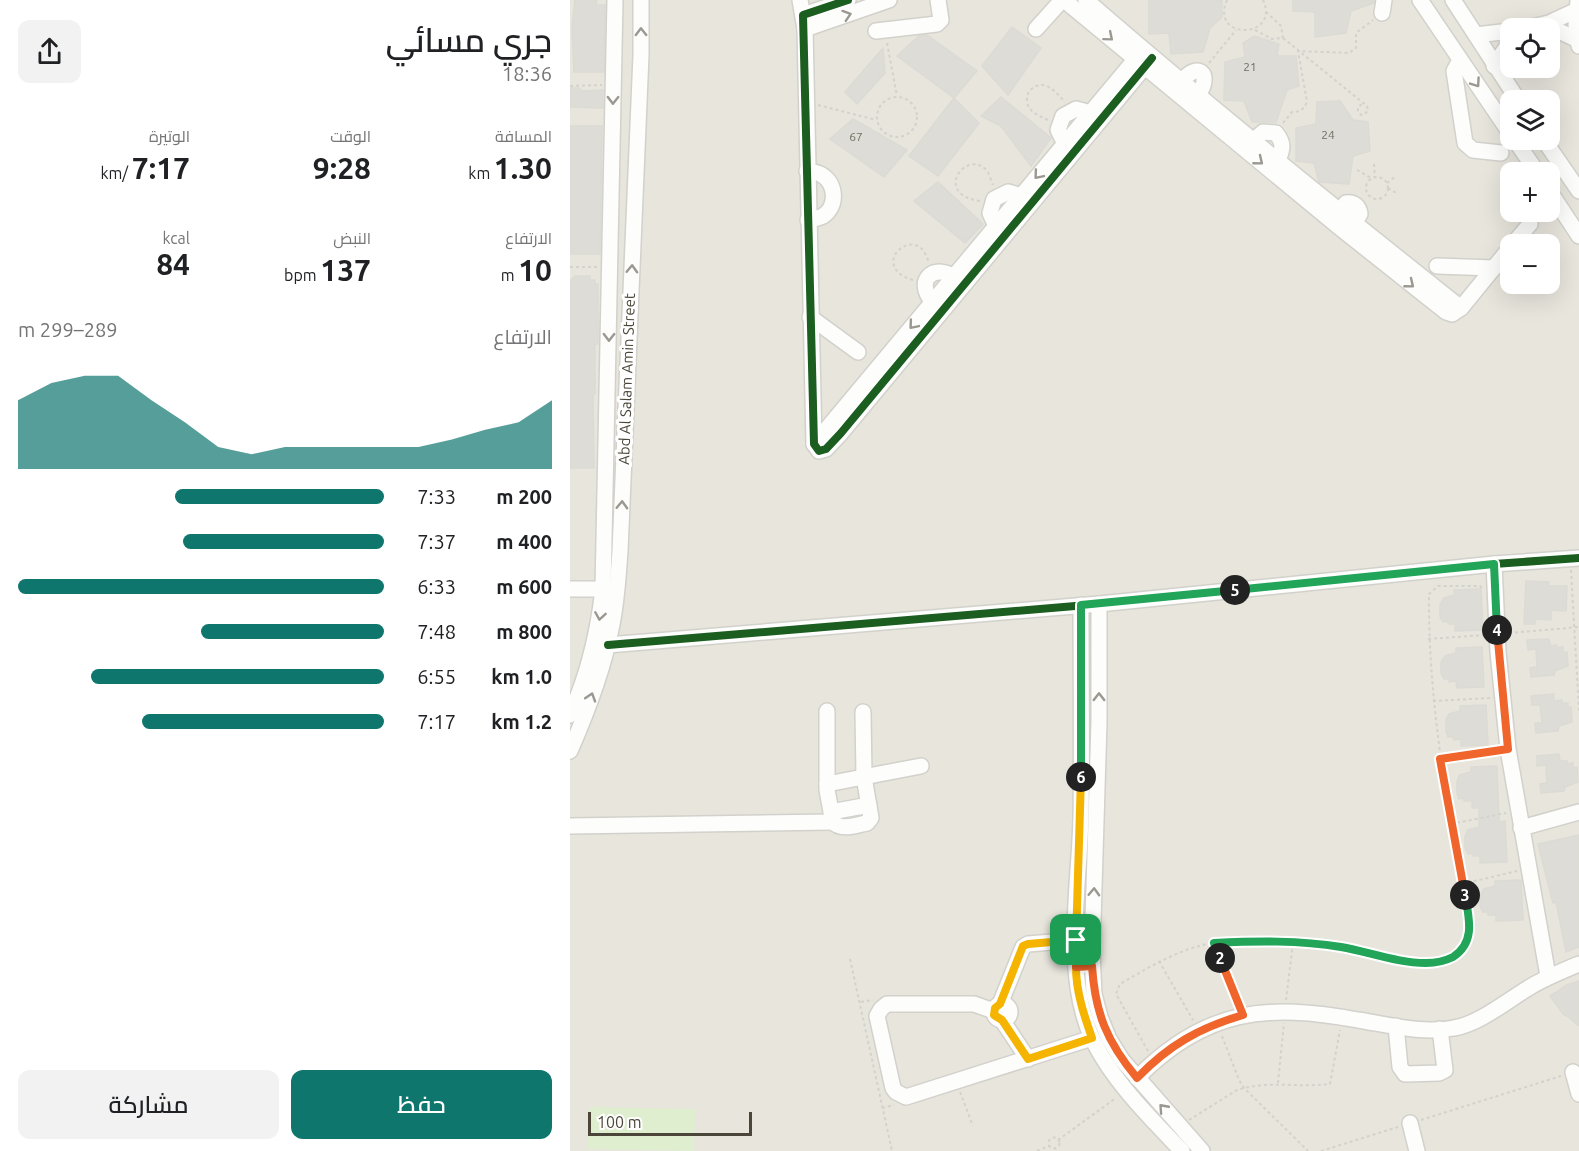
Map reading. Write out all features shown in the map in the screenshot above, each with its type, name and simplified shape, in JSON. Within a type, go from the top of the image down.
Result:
[{"type":"street","name":"Abd Al Salam Amin Street","points":[[570,715],[596,639],[603,589],[615,0]]},
{"type":"street","name":"Abd Al Salam Amin Street","points":[[570,751],[587,710],[608,645],[616,602],[641,55],[641,0]]},
{"type":"street","points":[[803,15],[848,0]]},
{"type":"street","points":[[803,15],[889,0]]},
{"type":"street","points":[[881,31],[937,24],[942,14],[938,0]]},
{"type":"street","points":[[1036,29],[1063,0],[1144,59],[1440,308],[1452,314],[1461,308],[1500,261]]},
{"type":"street","points":[[1086,0],[1144,59],[1182,81],[1340,212],[1461,308]]},
{"type":"street","points":[[1420,0],[1500,118]]},
{"type":"street","points":[[1453,0],[1511,90]]},
{"type":"street","points":[[1551,18],[1577,5],[1578,43]]},
{"type":"street","points":[[803,15],[813,444],[819,451],[826,449],[959,281],[1144,59]]},
{"type":"street","points":[[1476,35],[1500,32]]},
{"type":"street","points":[[1560,32],[1578,43]]},
{"type":"street","points":[[614,54],[641,55]]},
{"type":"street","points":[[1494,66],[1500,57]]},
{"type":"street","points":[[959,281],[996,226],[1091,113],[1144,59]]},
{"type":"street","points":[[1460,60],[1454,70],[1465,143],[1473,150],[1501,153]]},
{"type":"street","points":[[1182,81],[1195,70],[1202,72],[1205,85],[1198,95]]},
{"type":"street","points":[[1065,144],[1059,135],[1059,125],[1063,116],[1071,110],[1081,109],[1091,113]]},
{"type":"street","points":[[1254,140],[1263,132],[1276,133],[1282,141],[1283,149],[1278,160]]},
{"type":"street","points":[[1551,150],[1579,191]]},
{"type":"street","points":[[807,171],[820,173],[830,182],[834,194],[831,207],[822,217],[808,220]]},
{"type":"street","points":[[996,226],[991,218],[995,199],[1008,192],[1022,196]]},
{"type":"street","points":[[1560,207],[1579,236]]},
{"type":"street","points":[[1522,234],[1530,224]]},
{"type":"street","points":[[1437,266],[1494,268]]},
{"type":"street","points":[[938,307],[926,294],[930,278],[945,272],[959,281]]},
{"type":"street","points":[[810,317],[858,352]]},
{"type":"street","points":[[608,645],[1099,604],[1494,564],[1575,558]]},
{"type":"street","points":[[1494,564],[1498,652],[1508,749],[1548,976]]},
{"type":"street","points":[[570,589],[603,589]]},
{"type":"street","points":[[1099,604],[1099,722],[1092,966],[1094,994],[1109,1039],[1122,1060],[1132,1084],[1182,1151]]},
{"type":"street","points":[[1081,605],[1081,819],[1076,940],[1080,1001],[1092,1038],[1101,1055],[1179,1126],[1202,1151]]},
{"type":"street","points":[[827,711],[826,784],[832,817],[836,825],[842,827],[867,823],[871,818],[864,777],[863,712]]},
{"type":"street","points":[[826,784],[921,766]]},
{"type":"street","points":[[1521,828],[1579,812]]},
{"type":"street","points":[[570,826],[832,817]]},
{"type":"street","points":[[999,1012],[1023,946],[1076,940]]},
{"type":"street","points":[[1132,1084],[1154,1061],[1173,1046],[1199,1030],[1243,1015],[1264,1011],[1285,1011],[1396,1026],[1455,1028],[1472,1021],[1548,976],[1579,964]]},
{"type":"street","points":[[1076,967],[1092,966]]},
{"type":"street","points":[[1028,1059],[999,1012],[974,1004],[887,1004],[879,1012],[893,1088],[906,1097],[1028,1059],[1092,1038]]},
{"type":"street","points":[[1396,1026],[1400,1067],[1405,1074],[1439,1073],[1445,1070],[1440,1029]]},
{"type":"street","points":[[1573,1072],[1579,1094]]},
{"type":"street","points":[[1410,1123],[1417,1151]]},
{"type":"path","points":[[1227,0],[1224,10],[1230,25],[1245,31],[1253,29],[1264,19],[1266,12],[1264,1]]},
{"type":"path","points":[[1298,51],[1349,53],[1356,48],[1356,33],[1383,6]]},
{"type":"path","points":[[1266,12],[1281,26],[1283,38],[1362,104]]},
{"type":"path","points":[[1202,72],[1236,29]]},
{"type":"path","points":[[1253,29],[1272,39],[1283,38]]},
{"type":"path","points":[[881,31],[897,96]]},
{"type":"path","points":[[1276,133],[1288,115],[1304,108],[1307,102],[1298,51]]},
{"type":"path","points":[[570,86],[614,85]]},
{"type":"path","points":[[1059,125],[1029,110],[1026,104],[1029,91],[1034,86],[1047,85],[1053,88],[1071,110]]},
{"type":"path","points":[[897,96],[905,98],[916,110],[917,118],[914,127],[909,133],[901,136],[893,137],[885,134],[876,120],[881,103],[888,98],[897,96]]},
{"type":"path","points":[[806,103],[876,120]]},
{"type":"path","points":[[1374,164],[1375,177]]},
{"type":"path","points":[[980,166],[987,171],[995,199],[969,200],[962,196],[957,190],[955,181],[958,173],[964,167],[980,166]]},
{"type":"path","points":[[1358,170],[1371,178]]},
{"type":"path","points":[[1387,183],[1396,176]]},
{"type":"path","points":[[1375,177],[1387,183],[1385,197],[1371,199],[1365,191],[1367,182],[1371,178],[1375,177]]},
{"type":"path","points":[[1388,188],[1398,194]]},
{"type":"path","points":[[906,245],[914,245],[921,249],[930,278],[901,277],[895,271],[894,255],[906,245]]},
{"type":"path","points":[[570,267],[610,267]]},
{"type":"path","points":[[1575,558],[1579,711]]},
{"type":"path","points":[[1154,1061],[1116,994],[1120,984],[1159,961],[1186,950],[1214,943],[1293,943],[1339,947],[1426,963],[1442,962],[1454,956],[1468,941],[1470,925],[1440,759],[1433,701],[1428,639],[1428,594],[1437,586],[1480,586],[1486,594]]},
{"type":"path","points":[[1433,701],[1503,697]]},
{"type":"path","points":[[1440,759],[1508,749]]},
{"type":"path","points":[[1451,824],[1518,810]]},
{"type":"path","points":[[1462,884],[1528,868]]},
{"type":"path","points":[[1214,943],[1243,1015]]},
{"type":"path","points":[[850,960],[892,1151]]},
{"type":"path","points":[[1159,961],[1199,1030]]},
{"type":"path","points":[[1179,1126],[1237,1090],[1244,1088],[1267,1084],[1329,1084],[1342,1017]]},
{"type":"path","points":[[1217,1023],[1244,1088],[1308,1151]]},
{"type":"path","points":[[1321,1151],[1573,1072]]},
{"type":"path","points":[[955,1081],[973,1126]]},
{"type":"path","points":[[1058,1140],[1132,1084]]},
{"type":"path","points":[[1049,1146],[1050,1139],[1058,1140]]},
{"type":"path","points":[[1056,1148],[1059,1145],[1058,1140]]},
{"type":"path","points":[[1037,1151],[1049,1146],[1060,1151]]},
{"type":"shaded area","points":[[570,0],[1579,0],[1579,1151],[570,1151]]},
{"type":"green space","points":[[589,1107],[695,1109],[694,1151],[588,1149]]},
{"type":"building","points":[[575,0],[597,0],[596,5],[605,5],[604,72],[574,72],[572,28]]},
{"type":"building","points":[[1149,0],[1222,0],[1222,17],[1210,28],[1203,52],[1171,54],[1169,33],[1149,34]]},
{"type":"building","points":[[1293,0],[1374,0],[1374,3],[1351,11],[1346,33],[1315,37],[1315,12],[1293,11]]},
{"type":"building","points":[[1012,27],[1041,48],[1008,95],[982,66]]},
{"type":"building","points":[[927,35],[977,71],[954,98],[897,56],[919,36]]},
{"type":"building","points":[[1254,36],[1279,44],[1277,56],[1296,56],[1299,86],[1287,90],[1276,122],[1252,122],[1244,101],[1224,100],[1225,62],[1245,57],[1243,43]]},
{"type":"building","points":[[883,48],[885,73],[857,104],[845,92]]},
{"type":"building","points":[[570,88],[579,88],[582,91],[603,90],[603,108],[570,107]]},
{"type":"building","points":[[1001,97],[1051,138],[1031,166],[1001,126],[981,116]]},
{"type":"building","points":[[954,98],[979,123],[938,176],[909,156]]},
{"type":"building","points":[[1340,101],[1353,120],[1368,122],[1370,151],[1353,156],[1349,184],[1319,182],[1314,163],[1296,161],[1296,128],[1316,124],[1317,102]]},
{"type":"building","points":[[853,119],[907,150],[884,177],[830,139]]},
{"type":"building","points":[[570,126],[602,126],[600,254],[570,254]]},
{"type":"building","points":[[938,182],[983,224],[965,243],[914,201]]},
{"type":"building","points":[[575,276],[590,276],[590,280],[595,280],[595,284],[598,284],[598,344],[595,344],[595,394],[593,394],[594,468],[570,468],[570,281]]},
{"type":"building","points":[[1526,581],[1549,582],[1548,586],[1567,586],[1566,611],[1551,610],[1551,620],[1535,619],[1535,624],[1524,624]]},
{"type":"building","points":[[1481,589],[1483,630],[1455,631],[1455,624],[1448,624],[1448,621],[1443,622],[1440,616],[1440,605],[1444,598],[1454,595],[1454,590]]},
{"type":"building","points":[[1549,639],[1550,646],[1563,647],[1563,652],[1567,652],[1568,666],[1555,671],[1554,675],[1531,677],[1530,668],[1537,667],[1536,649],[1528,650],[1527,640]]},
{"type":"building","points":[[1482,647],[1484,687],[1457,688],[1456,681],[1449,682],[1449,679],[1444,679],[1441,673],[1441,662],[1445,656],[1456,653],[1456,648]]},
{"type":"building","points":[[1554,694],[1554,701],[1562,700],[1562,703],[1568,703],[1568,707],[1571,707],[1572,722],[1559,726],[1558,731],[1536,733],[1535,723],[1542,723],[1540,705],[1532,705],[1531,696]]},
{"type":"building","points":[[1486,705],[1488,745],[1461,746],[1461,739],[1454,740],[1453,737],[1448,737],[1446,720],[1449,714],[1460,711],[1460,706]]},
{"type":"building","points":[[1559,754],[1560,761],[1567,761],[1567,764],[1573,763],[1573,768],[1577,767],[1578,782],[1565,787],[1564,791],[1541,793],[1540,784],[1547,783],[1546,765],[1537,766],[1537,756]]},
{"type":"building","points":[[1497,766],[1499,822],[1505,821],[1507,862],[1480,863],[1480,856],[1473,856],[1473,853],[1468,854],[1465,848],[1465,837],[1468,830],[1479,827],[1479,808],[1472,808],[1472,801],[1459,799],[1457,782],[1460,775],[1471,772],[1471,767]]},
{"type":"building","points":[[1579,835],[1579,947],[1566,952],[1556,902],[1553,903],[1538,844]]},
{"type":"building","points":[[1521,880],[1523,920],[1496,921],[1496,915],[1483,912],[1480,906],[1480,896],[1484,889],[1495,886],[1495,881]]},
{"type":"building","points":[[1579,981],[1579,1026],[1564,1015],[1550,996],[1567,985]]},
{"type":"cycle path","points":[[848,0],[803,15],[814,444],[819,451],[826,449],[841,433],[1152,58]]},
{"type":"cycle path","points":[[608,645],[1099,604],[1494,564],[1579,558]]},
{"type":"route","points":[[1494,564],[1498,652],[1508,749],[1440,759],[1470,925],[1468,941],[1454,956],[1442,962],[1426,963],[1339,947],[1271,942],[1214,943],[1243,1015],[1194,1033],[1154,1061],[1137,1078],[1109,1039],[1100,1017],[1094,994],[1092,966],[1076,967],[1082,1011],[1092,1038],[1028,1059],[1002,1020],[994,1015],[1023,946],[1076,940],[1082,753],[1081,605],[1494,564]]}]
